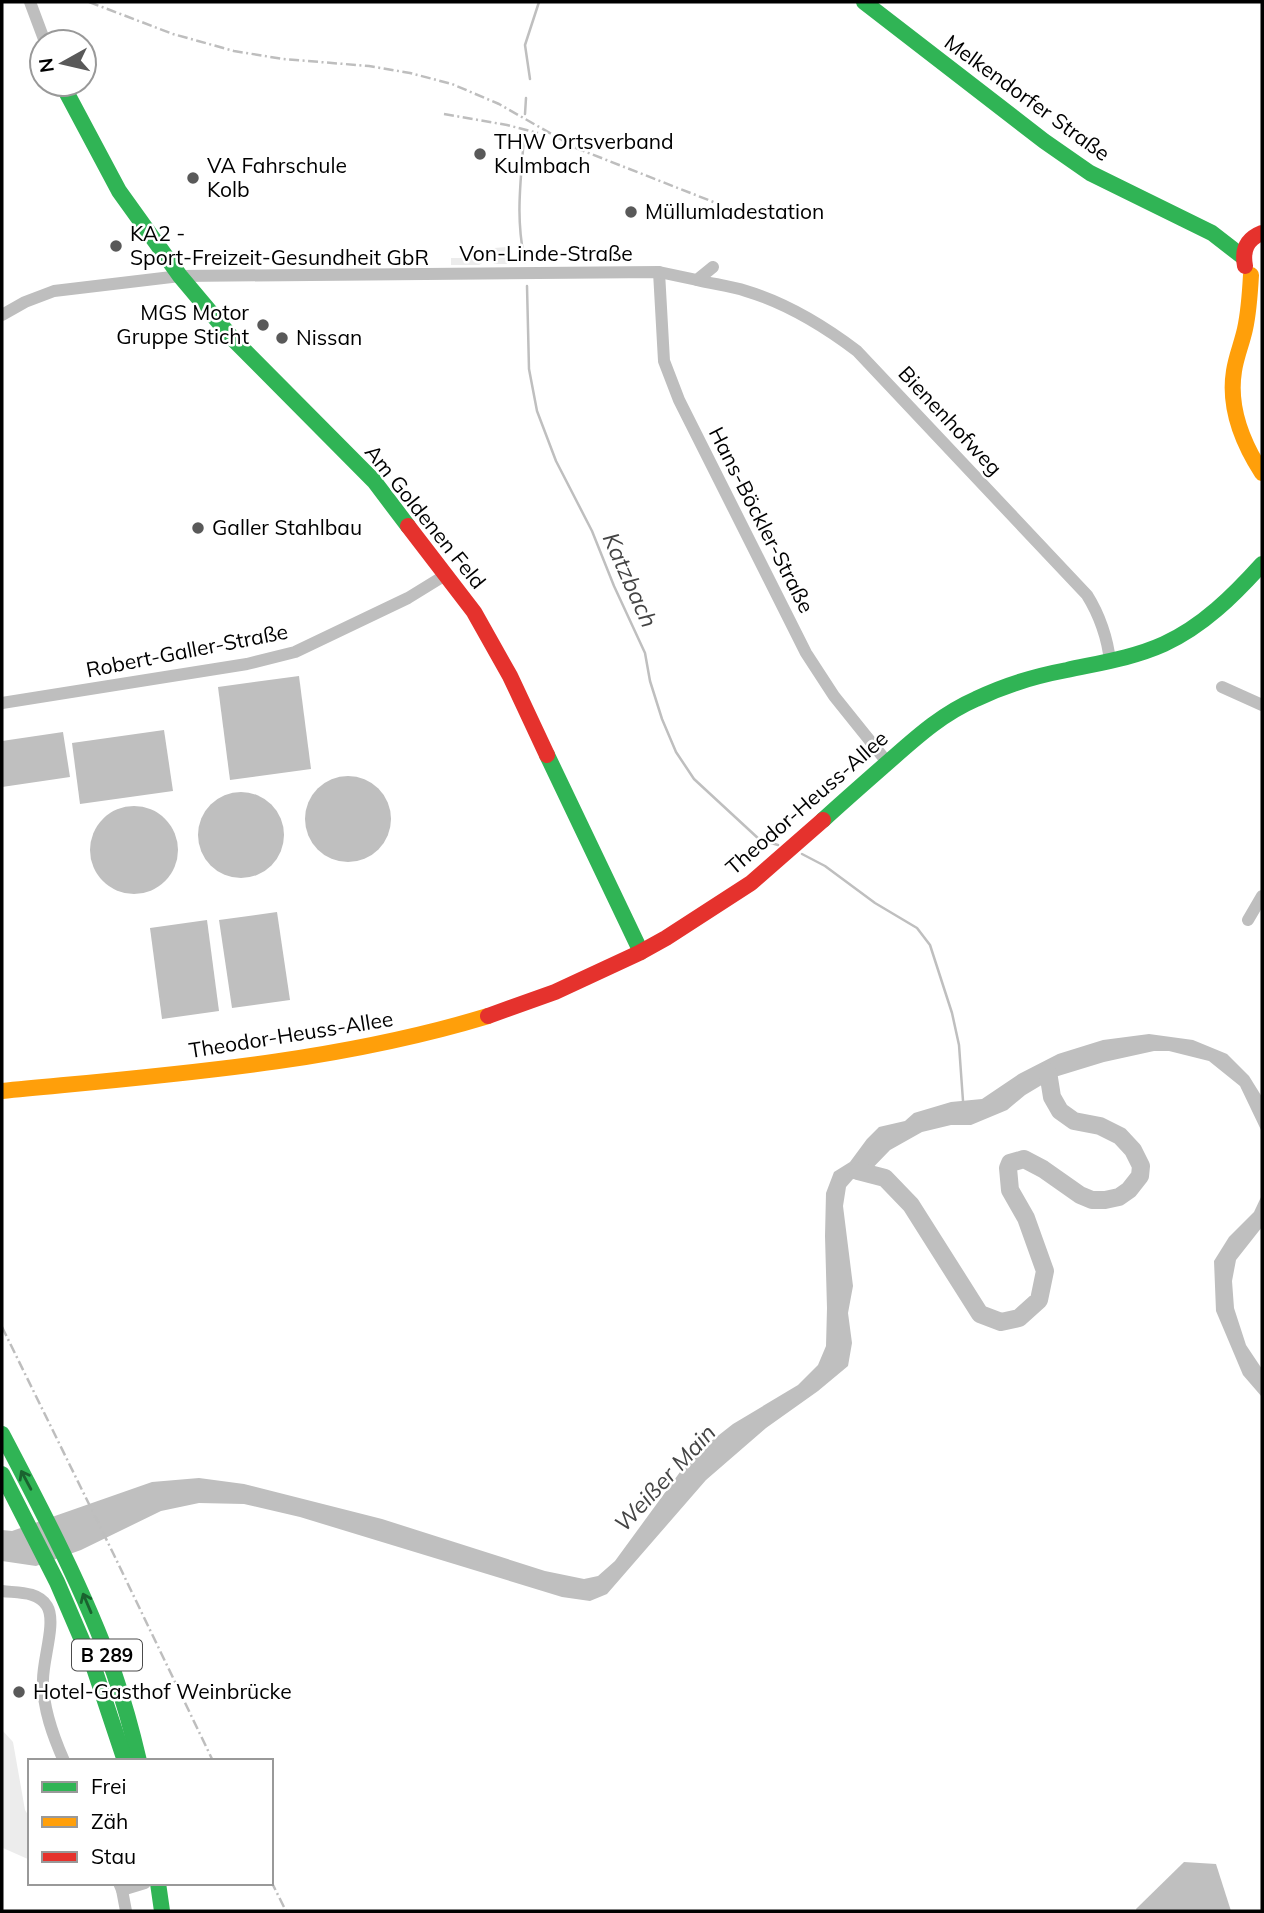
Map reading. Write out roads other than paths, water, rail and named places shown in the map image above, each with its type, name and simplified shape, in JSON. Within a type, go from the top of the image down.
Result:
[{"type":"main road","name":"Melkendorfer Straße","points":[[864,2],[1044,141],[1090,173],[1212,233],[1243,257]]},
{"type":"main road","name":"Am Goldenen Feld","points":[[69,98],[120,191],[180,276],[233,339],[374,481],[474,612],[510,676],[641,952]]},
{"type":"main road","name":"Melkendorfer Straße","points":[[1212,233],[1256,237]]},
{"type":"main road","points":[[1256,237],[1244,251],[1243,257],[1244,264],[1256,278],[1234,372],[1233,402],[1239,433],[1262,473]]},
{"type":"main road","points":[[1245,332],[1262,296]]},
{"type":"main road","name":"Theodor-Heuss-Allee","points":[[2,1091],[240,1066],[347,1050],[417,1036],[509,1010],[566,987],[641,952],[683,928],[771,866],[887,762],[950,712],[1016,683],[1110,662],[1176,638],[1222,605],[1262,564]]},
{"type":"main road","name":"B 289","points":[[2,1434],[75,1575],[102,1639],[131,1727],[139,1759]]},
{"type":"main road","name":"B 289","points":[[2,1474],[57,1582],[94,1668],[124,1759]]},
{"type":"main road","points":[[158,1885],[162,1911]]},
{"type":"street","points":[[30,2],[40,28]]},
{"type":"street","points":[[697,280],[713,267]]},
{"type":"street","name":"Von-Linde-Straße","points":[[2,315],[25,302],[54,291],[180,276],[659,272],[697,280]]},
{"type":"street","name":"Hans-Böckler-Straße","points":[[659,272],[664,361],[679,401],[806,653],[834,696],[887,762]]},
{"type":"street","name":"Bienenhofweg","points":[[697,280],[747,291],[791,310],[830,330],[857,351],[1087,595],[1096,609],[1110,662]]},
{"type":"street","name":"Robert-Galler-Straße","points":[[2,703],[247,664],[296,652],[400,602],[447,574]]},
{"type":"street","points":[[1222,687],[1262,705]]},
{"type":"street","points":[[1248,920],[1262,897]]},
{"type":"street","points":[[2,1591],[40,1598],[47,1606],[51,1617],[44,1659],[44,1697],[47,1714],[63,1759]]},
{"type":"street","points":[[121,1887],[126,1911]]},
{"type":"waterway","name":"Katzbach","points":[[530,79],[525,45],[539,2]]},
{"type":"waterway","name":"Katzbach","points":[[525,114],[526,98]]},
{"type":"waterway","name":"Katzbach","points":[[524,136],[519,214],[525,262]]},
{"type":"waterway","name":"Katzbach","points":[[527,286],[529,369],[537,411],[556,461],[592,531],[645,653],[650,681],[676,752],[694,779],[760,840],[778,845]]},
{"type":"waterway","name":"Katzbach","points":[[802,854],[825,866],[875,903],[917,928],[930,945],[952,1013],[959,1045],[963,1101]]},
{"type":"waterway","points":[[858,1171],[885,1178],[911,1205],[980,1314],[1001,1322],[1019,1318],[1039,1300],[1045,1271],[1026,1218],[1010,1190],[1010,1163],[1024,1159],[1092,1200],[1119,1197],[1129,1190],[1140,1176],[1141,1166],[1133,1150],[1120,1136],[1100,1126],[1074,1121],[1060,1111],[1052,1097],[1048,1072]]},
{"type":"railway","points":[[89,2],[173,34],[234,51],[283,59],[369,66],[452,84],[499,104],[576,148],[716,203]]},
{"type":"railway","points":[[444,114],[538,133]]},
{"type":"railway","points":[[2,1327],[212,1759]]},
{"type":"railway","points":[[273,1885],[286,1911]]},
{"type":"place","name":"THW Ortsverband Kulmbach","points":[[480,154]]},
{"type":"place","name":"VA Fahrschule Kolb","points":[[193,178]]},
{"type":"place","name":"Müllumladestation","points":[[631,212]]},
{"type":"place","name":"KA2 - Sport-Freizeit-Gesundheit GbR","points":[[116,246]]},
{"type":"place","name":"MGS Motor Gruppe Sticht","points":[[263,325]]},
{"type":"place","name":"Nissan","points":[[282,338]]},
{"type":"place","name":"Galler Stahlbau","points":[[198,528]]},
{"type":"place","name":"Hotel-Gasthof Weinbrücke","points":[[19,1692]]},
{"type":"water label","name":"Weißer Main","points":[[665,1478]]}]
